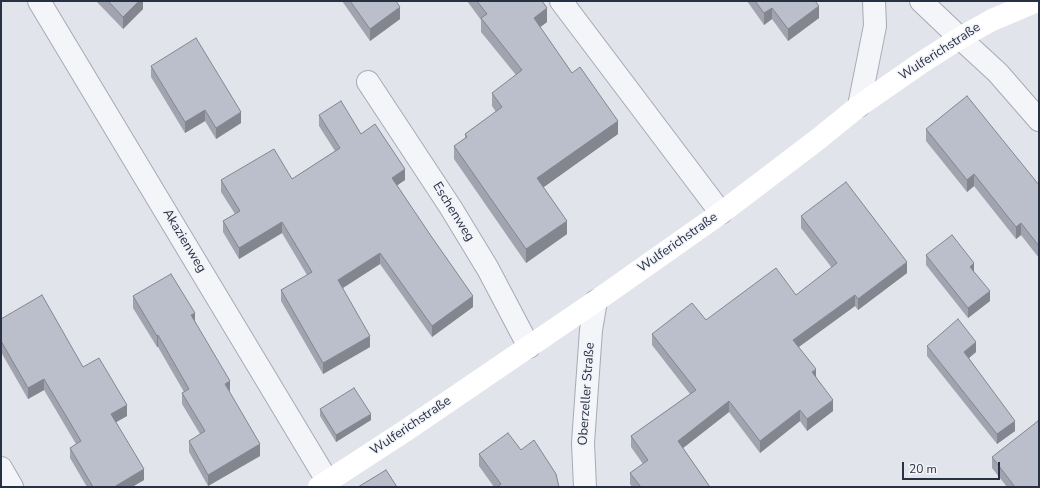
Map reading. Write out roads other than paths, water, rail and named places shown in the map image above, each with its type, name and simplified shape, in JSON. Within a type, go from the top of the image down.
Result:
[{"type":"main road","name":"Wulferichstraße","points":[[324,484],[529,347],[721,213],[859,106],[904,75],[960,38],[992,20],[1037,1]]},
{"type":"street","name":"Akazienweg","points":[[40,1],[324,484]]},
{"type":"street","points":[[561,1],[721,213]]},
{"type":"street","points":[[859,106],[875,26],[874,1]]},
{"type":"street","points":[[921,1],[998,73],[1039,120]]},
{"type":"street","name":"Eschenweg","points":[[368,82],[452,208],[488,269],[529,347]]},
{"type":"street","name":"Oberzeller Straße","points":[[585,487],[583,443],[591,330],[596,301]]},
{"type":"street","points":[[1,468],[12,487]]}]
